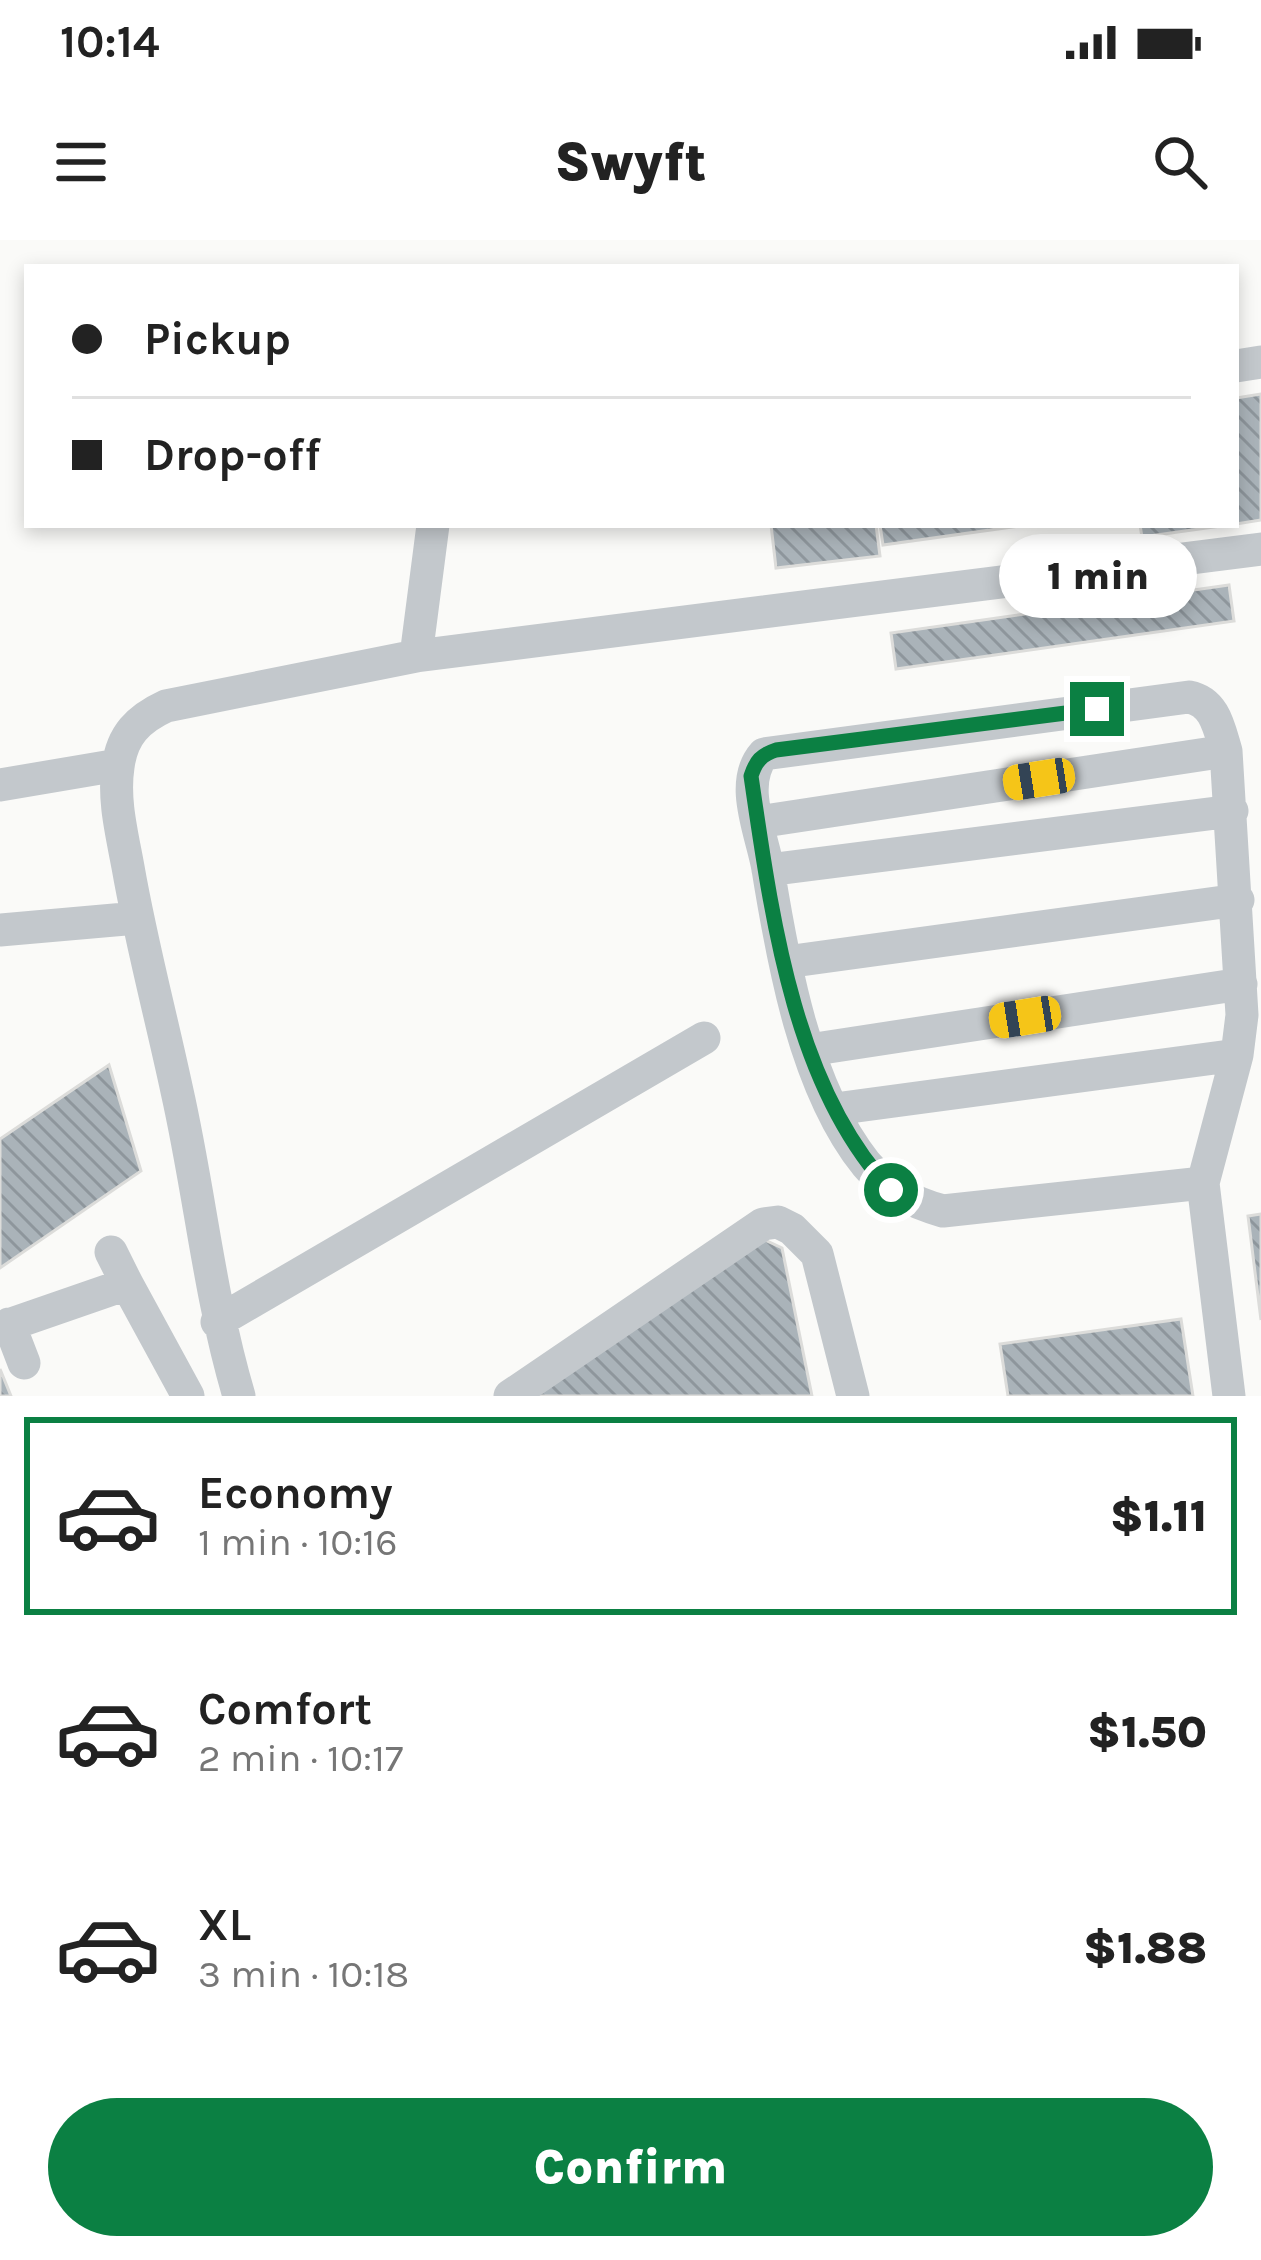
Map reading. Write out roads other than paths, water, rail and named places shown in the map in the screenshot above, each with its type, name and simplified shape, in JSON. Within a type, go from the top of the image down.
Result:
[{"type":"street","points":[[416,656],[433,528]]},
{"type":"street","points":[[239,1396],[217,1322],[178,1096],[137,918],[117,804],[118,765],[127,734],[145,715],[166,706],[416,656],[1261,550]]},
{"type":"street","points":[[1203,1183],[943,1211],[891,1190],[864,1162],[809,1050],[772,913],[751,776],[764,754],[1189,697],[1211,710],[1226,752],[1238,900],[1237,1054],[1203,1183],[1229,1396]]},
{"type":"street","points":[[758,822],[1226,752]]},
{"type":"street","points":[[0,784],[118,765]]},
{"type":"street","points":[[768,870],[1232,811]]},
{"type":"street","points":[[786,962],[1238,900]]},
{"type":"street","points":[[0,930],[137,918]]},
{"type":"street","points":[[809,1050],[1240,984]]},
{"type":"street","points":[[217,1322],[704,1038]]},
{"type":"street","points":[[835,1109],[1237,1054]]},
{"type":"street","points":[[510,1396],[763,1224],[778,1222],[817,1254],[853,1396]]},
{"type":"street","points":[[111,1252],[188,1396]]},
{"type":"street","points":[[24,1363],[5,1326],[127,1284]]}]
